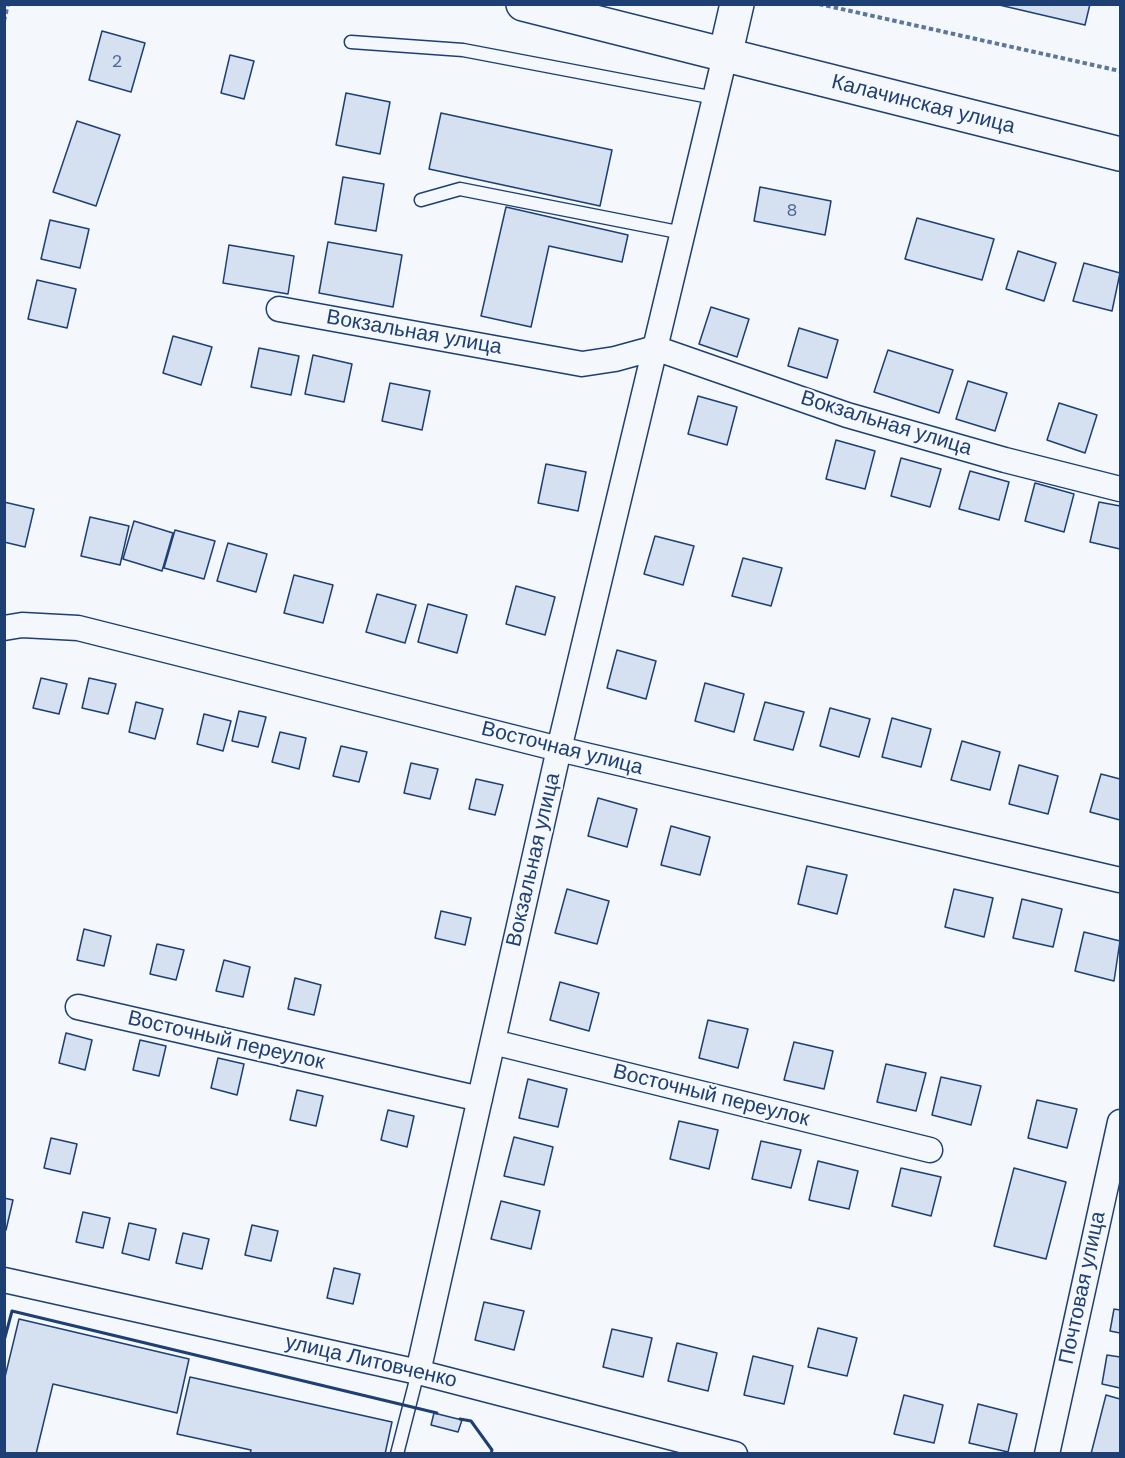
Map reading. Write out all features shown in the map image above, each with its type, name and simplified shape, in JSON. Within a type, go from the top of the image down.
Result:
[{"type":"main road","name":"Калачинская улица","points":[[523,4],[1120,154]]},
{"type":"main road","name":"Вокзальная улица","points":[[725,56],[737,4]]},
{"type":"street","name":"Вокзальная улица","points":[[418,1372],[560,749],[725,56]]},
{"type":"street","name":"Вокзальная улица","points":[[279,309],[582,364],[615,359],[655,348],[847,415],[1005,460],[1120,489]]},
{"type":"street","name":"Восточная улица","points":[[4,628],[22,625],[78,628],[560,749],[1120,880]]},
{"type":"street","name":"Восточный переулок","points":[[78,1007],[480,1099]]},
{"type":"street","name":"Восточный переулок","points":[[493,1042],[930,1150]]},
{"type":"street","name":"Почтовая улица","points":[[1047,1454],[1111,1202],[1120,1122]]},
{"type":"street","name":"улица Литовченко","points":[[4,1280],[418,1372],[735,1454]]},
{"type":"lane","points":[[351,42],[463,51],[715,98]]},
{"type":"lane","points":[[421,200],[460,189],[683,232]]},
{"type":"lane","points":[[398,1454],[418,1372]]},
{"type":"path","points":[[4,21],[8,4]]},
{"type":"path","points":[[819,4],[1120,71]]},
{"type":"building","points":[[995,4],[1090,4],[1085,25]]},
{"type":"building","points":[[102,31],[145,43],[131,92],[89,80]]},
{"type":"building","points":[[230,55],[254,61],[244,99],[221,93]]},
{"type":"building","points":[[346,93],[390,102],[380,154],[336,145]]},
{"type":"building","points":[[441,113],[612,150],[600,206],[429,169]]},
{"type":"building","points":[[77,121],[120,135],[96,206],[53,192]]},
{"type":"building","points":[[343,177],[384,184],[376,231],[335,224]]},
{"type":"building","points":[[760,187],[831,201],[825,235],[754,221]]},
{"type":"building","points":[[506,207],[628,235],[622,262],[549,246],[531,327],[481,316]]},
{"type":"building","points":[[917,218],[994,239],[982,280],[905,259]]},
{"type":"building","points":[[50,220],[89,229],[80,268],[41,259]]},
{"type":"building","points":[[328,242],[402,255],[393,307],[319,293]]},
{"type":"building","points":[[229,245],[294,256],[288,294],[223,283]]},
{"type":"building","points":[[1018,251],[1056,263],[1044,301],[1006,289]]},
{"type":"building","points":[[1084,263],[1120,273],[1112,311],[1073,301]]},
{"type":"building","points":[[37,280],[76,289],[67,328],[28,319]]},
{"type":"building","points":[[711,307],[749,319],[737,357],[699,344]]},
{"type":"building","points":[[799,328],[838,340],[827,378],[788,366]]},
{"type":"building","points":[[173,336],[212,347],[201,385],[163,373]]},
{"type":"building","points":[[259,348],[299,356],[291,395],[251,387]]},
{"type":"building","points":[[888,350],[953,370],[939,413],[874,392]]},
{"type":"building","points":[[313,355],[352,364],[344,402],[305,394]]},
{"type":"building","points":[[968,381],[1007,393],[995,431],[956,419]]},
{"type":"building","points":[[390,383],[430,391],[422,430],[382,421]]},
{"type":"building","points":[[698,396],[737,407],[727,445],[688,434]]},
{"type":"building","points":[[1059,403],[1097,415],[1085,453],[1047,440]]},
{"type":"building","points":[[836,440],[875,451],[865,489],[826,479]]},
{"type":"building","points":[[901,458],[941,469],[930,507],[891,496]]},
{"type":"building","points":[[546,464],[586,472],[578,511],[538,503]]},
{"type":"building","points":[[970,471],[1009,482],[999,520],[959,509]]},
{"type":"building","points":[[1035,483],[1074,494],[1064,532],[1025,521]]},
{"type":"building","points":[[4,502],[34,509],[25,547],[4,542]]},
{"type":"building","points":[[1099,502],[1120,506],[1120,549],[1090,542]]},
{"type":"building","points":[[90,517],[129,526],[120,565],[81,556]]},
{"type":"building","points":[[134,521],[173,533],[162,571],[123,559]]},
{"type":"building","points":[[175,530],[215,541],[204,579],[164,568]]},
{"type":"building","points":[[655,536],[694,546],[683,585],[644,574]]},
{"type":"building","points":[[228,543],[267,554],[256,592],[217,581]]},
{"type":"building","points":[[743,558],[782,568],[771,606],[732,596]]},
{"type":"building","points":[[294,575],[333,585],[323,623],[284,613]]},
{"type":"building","points":[[516,586],[555,597],[545,635],[506,624]]},
{"type":"building","points":[[377,594],[416,605],[405,643],[366,632]]},
{"type":"building","points":[[428,604],[467,615],[457,653],[418,642]]},
{"type":"building","points":[[617,650],[656,661],[646,699],[607,688]]},
{"type":"building","points":[[41,678],[67,684],[59,714],[33,708]]},
{"type":"building","points":[[89,678],[116,684],[108,714],[82,708]]},
{"type":"building","points":[[705,683],[744,694],[734,732],[695,721]]},
{"type":"building","points":[[136,702],[163,709],[155,739],[129,732]]},
{"type":"building","points":[[765,702],[804,712],[793,750],[754,740]]},
{"type":"building","points":[[830,708],[870,719],[859,757],[820,746]]},
{"type":"building","points":[[239,711],[266,717],[258,747],[232,741]]},
{"type":"building","points":[[204,714],[231,721],[223,751],[197,744]]},
{"type":"building","points":[[892,718],[931,729],[921,767],[882,757]]},
{"type":"building","points":[[280,732],[306,738],[299,769],[272,762]]},
{"type":"building","points":[[962,741],[1000,752],[990,790],[951,780]]},
{"type":"building","points":[[341,746],[367,752],[359,782],[333,776]]},
{"type":"building","points":[[411,763],[438,769],[430,799],[404,793]]},
{"type":"building","points":[[1019,765],[1058,776],[1048,814],[1009,804]]},
{"type":"building","points":[[1101,774],[1120,779],[1120,820],[1090,812]]},
{"type":"building","points":[[476,779],[503,785],[495,815],[469,809]]},
{"type":"building","points":[[598,798],[637,809],[627,847],[588,836]]},
{"type":"building","points":[[671,826],[710,837],[700,875],[661,865]]},
{"type":"building","points":[[807,866],[847,875],[837,914],[798,904]]},
{"type":"building","points":[[567,889],[609,901],[597,944],[555,933]]},
{"type":"building","points":[[954,889],[993,898],[984,937],[945,927]]},
{"type":"building","points":[[1022,899],[1062,909],[1053,947],[1013,938]]},
{"type":"building","points":[[441,911],[471,918],[465,945],[435,938]]},
{"type":"building","points":[[84,929],[111,936],[104,966],[77,960]]},
{"type":"building","points":[[1084,932],[1120,941],[1114,981],[1075,971]]},
{"type":"building","points":[[157,944],[184,950],[176,980],[150,974]]},
{"type":"building","points":[[224,960],[250,967],[243,997],[216,991]]},
{"type":"building","points":[[295,978],[321,985],[314,1015],[288,1009]]},
{"type":"building","points":[[560,982],[599,993],[589,1031],[550,1020]]},
{"type":"building","points":[[708,1020],[748,1029],[738,1068],[699,1058]]},
{"type":"building","points":[[66,1033],[92,1040],[85,1070],[59,1063]]},
{"type":"building","points":[[140,1040],[166,1046],[159,1076],[133,1070]]},
{"type":"building","points":[[794,1042],[833,1051],[824,1089],[784,1080]]},
{"type":"building","points":[[218,1058],[244,1064],[237,1095],[211,1088]]},
{"type":"building","points":[[886,1064],[926,1073],[916,1111],[877,1102]]},
{"type":"building","points":[[941,1077],[981,1086],[971,1125],[932,1115]]},
{"type":"building","points":[[528,1079],[567,1089],[558,1127],[519,1118]]},
{"type":"building","points":[[297,1090],[323,1096],[316,1126],[290,1120]]},
{"type":"building","points":[[1037,1100],[1077,1109],[1067,1148],[1028,1138]]},
{"type":"building","points":[[388,1110],[414,1116],[407,1147],[381,1140]]},
{"type":"building","points":[[679,1121],[718,1130],[709,1169],[670,1159]]},
{"type":"building","points":[[514,1137],[553,1147],[544,1185],[504,1176]]},
{"type":"building","points":[[51,1138],[77,1144],[70,1174],[44,1168]]},
{"type":"building","points":[[761,1141],[801,1150],[791,1188],[752,1179]]},
{"type":"building","points":[[818,1161],[858,1171],[849,1209],[809,1200]]},
{"type":"building","points":[[901,1168],[941,1177],[931,1216],[892,1206]]},
{"type":"building","points":[[1014,1168],[1066,1182],[1046,1259],[994,1246]]},
{"type":"building","points":[[4,1198],[13,1200],[6,1230],[4,1230]]},
{"type":"building","points":[[501,1201],[540,1211],[531,1249],[491,1239]]},
{"type":"building","points":[[83,1212],[110,1218],[103,1248],[76,1242]]},
{"type":"building","points":[[129,1223],[156,1229],[149,1260],[122,1253]]},
{"type":"building","points":[[252,1225],[278,1231],[271,1261],[245,1255]]},
{"type":"building","points":[[183,1233],[209,1239],[202,1269],[176,1263]]},
{"type":"building","points":[[334,1268],[360,1274],[353,1304],[327,1298]]},
{"type":"building","points":[[484,1302],[524,1311],[514,1350],[475,1340]]},
{"type":"building","points":[[1114,1309],[1120,1310],[1120,1333],[1110,1331]]},
{"type":"building","points":[[19,1319],[189,1359],[177,1413],[53,1384],[36,1454],[4,1454],[4,1381]]},
{"type":"building","points":[[818,1328],[857,1338],[847,1376],[808,1367]]},
{"type":"building","points":[[612,1329],[652,1338],[643,1377],[603,1367]]},
{"type":"building","points":[[677,1343],[717,1353],[708,1391],[668,1381]]},
{"type":"building","points":[[1107,1355],[1120,1357],[1120,1388],[1102,1384]]},
{"type":"building","points":[[753,1356],[793,1366],[784,1404],[744,1395]]},
{"type":"building","points":[[190,1377],[392,1422],[385,1454],[250,1454],[251,1450],[177,1434]]},
{"type":"building","points":[[904,1395],[943,1405],[934,1443],[894,1434]]},
{"type":"building","points":[[1106,1395],[1120,1399],[1120,1454],[1091,1454]]},
{"type":"building","points":[[978,1404],[1017,1414],[1008,1452],[969,1443]]},
{"type":"building","points":[[434,1413],[462,1420],[458,1432],[431,1425]]},
{"type":"wall","points":[[4,1341],[12,1311],[437,1413]]},
{"type":"wall","points":[[460,1419],[471,1421],[492,1450],[491,1454]]}]
